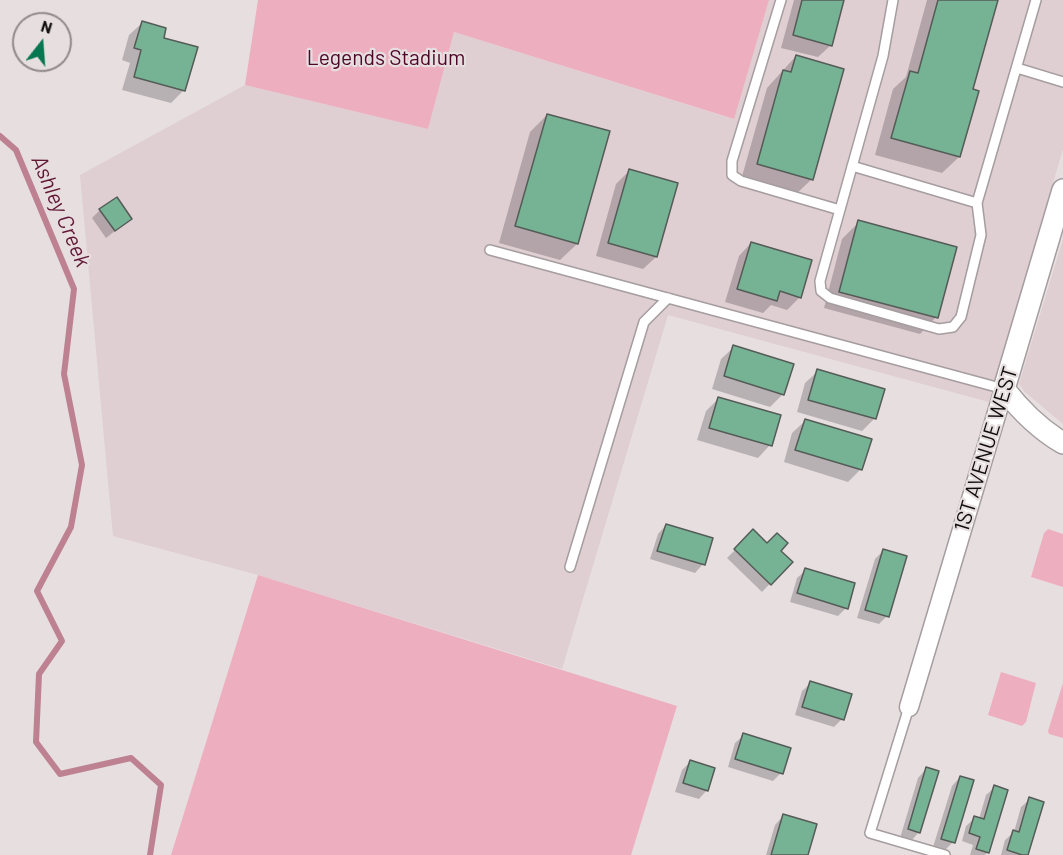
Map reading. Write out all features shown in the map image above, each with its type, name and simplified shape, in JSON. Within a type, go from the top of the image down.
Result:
[{"type":"street","name":"1ST AVENUE WEST","points":[[909,707],[1063,190]]},
{"type":"street","points":[[1004,389],[1023,413],[1063,443]]},
{"type":"lane","points":[[781,0],[732,161],[732,175],[741,181],[840,210]]},
{"type":"lane","points":[[894,0],[883,56],[820,280],[821,291],[830,298],[939,330],[953,327],[961,317],[981,235],[977,203],[1036,0]]},
{"type":"lane","points":[[1017,68],[1063,82]]},
{"type":"lane","points":[[852,166],[977,203]]},
{"type":"lane","points":[[490,250],[1004,389]]},
{"type":"lane","points":[[570,567],[644,322],[668,298]]},
{"type":"lane","points":[[909,707],[870,833],[945,855]]},
{"type":"shaded area","points":[[769,0],[1063,0],[1063,149],[989,402],[668,315],[562,669],[258,575],[113,536],[80,175],[245,85],[428,129],[454,32],[733,119]]},
{"type":"shaded area","points":[[1063,239],[1063,424],[1025,392],[1019,384]]},
{"type":"green space","name":"Legends Stadium","points":[[258,0],[769,0],[734,119],[454,32],[428,129],[245,85]]},
{"type":"green space","points":[[1048,529],[1063,534],[1063,587],[1031,577],[1044,533]]},
{"type":"green space","points":[[258,575],[677,706],[631,855],[171,855]]},
{"type":"green space","points":[[1001,672],[1036,683],[1026,722],[1022,726],[988,715]]},
{"type":"green space","points":[[1063,683],[1063,738],[1049,734],[1048,731]]},
{"type":"building","points":[[802,0],[844,0],[832,46],[793,35]]},
{"type":"building","points":[[938,0],[998,0],[973,89],[979,91],[960,157],[891,138],[910,71],[918,73]]},
{"type":"building","points":[[142,21],[166,28],[164,38],[198,47],[185,91],[134,77],[141,50],[134,48]]},
{"type":"building","points":[[796,55],[844,69],[813,180],[757,164],[783,70],[791,72]]},
{"type":"building","points":[[547,114],[610,131],[578,244],[515,226]]},
{"type":"building","points":[[629,169],[678,183],[657,257],[608,243]]},
{"type":"building","points":[[117,197],[132,219],[115,231],[99,209]]},
{"type":"building","points":[[858,220],[957,247],[938,318],[839,292]]},
{"type":"building","points":[[751,242],[812,260],[801,298],[780,291],[777,301],[737,289]]},
{"type":"building","points":[[733,345],[794,364],[784,395],[724,376]]},
{"type":"building","points":[[817,369],[885,389],[876,419],[808,400]]},
{"type":"building","points":[[718,397],[781,415],[772,446],[709,428]]},
{"type":"building","points":[[805,419],[872,439],[862,470],[795,450]]},
{"type":"building","points":[[666,524],[713,538],[705,565],[657,551]]},
{"type":"building","points":[[753,529],[767,543],[777,533],[788,543],[781,551],[793,562],[771,585],[734,549]]},
{"type":"building","points":[[883,549],[907,556],[889,617],[865,610]]},
{"type":"building","points":[[805,568],[855,583],[848,609],[797,593]]},
{"type":"building","points":[[810,681],[852,694],[844,720],[802,707]]},
{"type":"building","points":[[743,733],[791,748],[783,774],[735,759]]},
{"type":"building","points":[[690,760],[715,768],[708,791],[683,783]]},
{"type":"building","points":[[926,767],[939,771],[920,833],[908,829]]},
{"type":"building","points":[[960,776],[974,780],[955,843],[941,839]]},
{"type":"building","points":[[994,785],[1008,790],[989,853],[976,849],[980,837],[969,833],[974,816],[984,819]]},
{"type":"building","points":[[1029,797],[1044,802],[1028,855],[1022,855],[1007,850],[1013,830],[1019,832]]},
{"type":"building","points":[[783,814],[817,824],[808,855],[771,855]]},
{"type":"waterway","name":"Ashley Creek","points":[[0,136],[16,150],[74,289],[64,374],[82,465],[71,527],[37,591],[62,641],[39,674],[36,742],[60,774],[131,758],[161,785],[150,855]]}]
